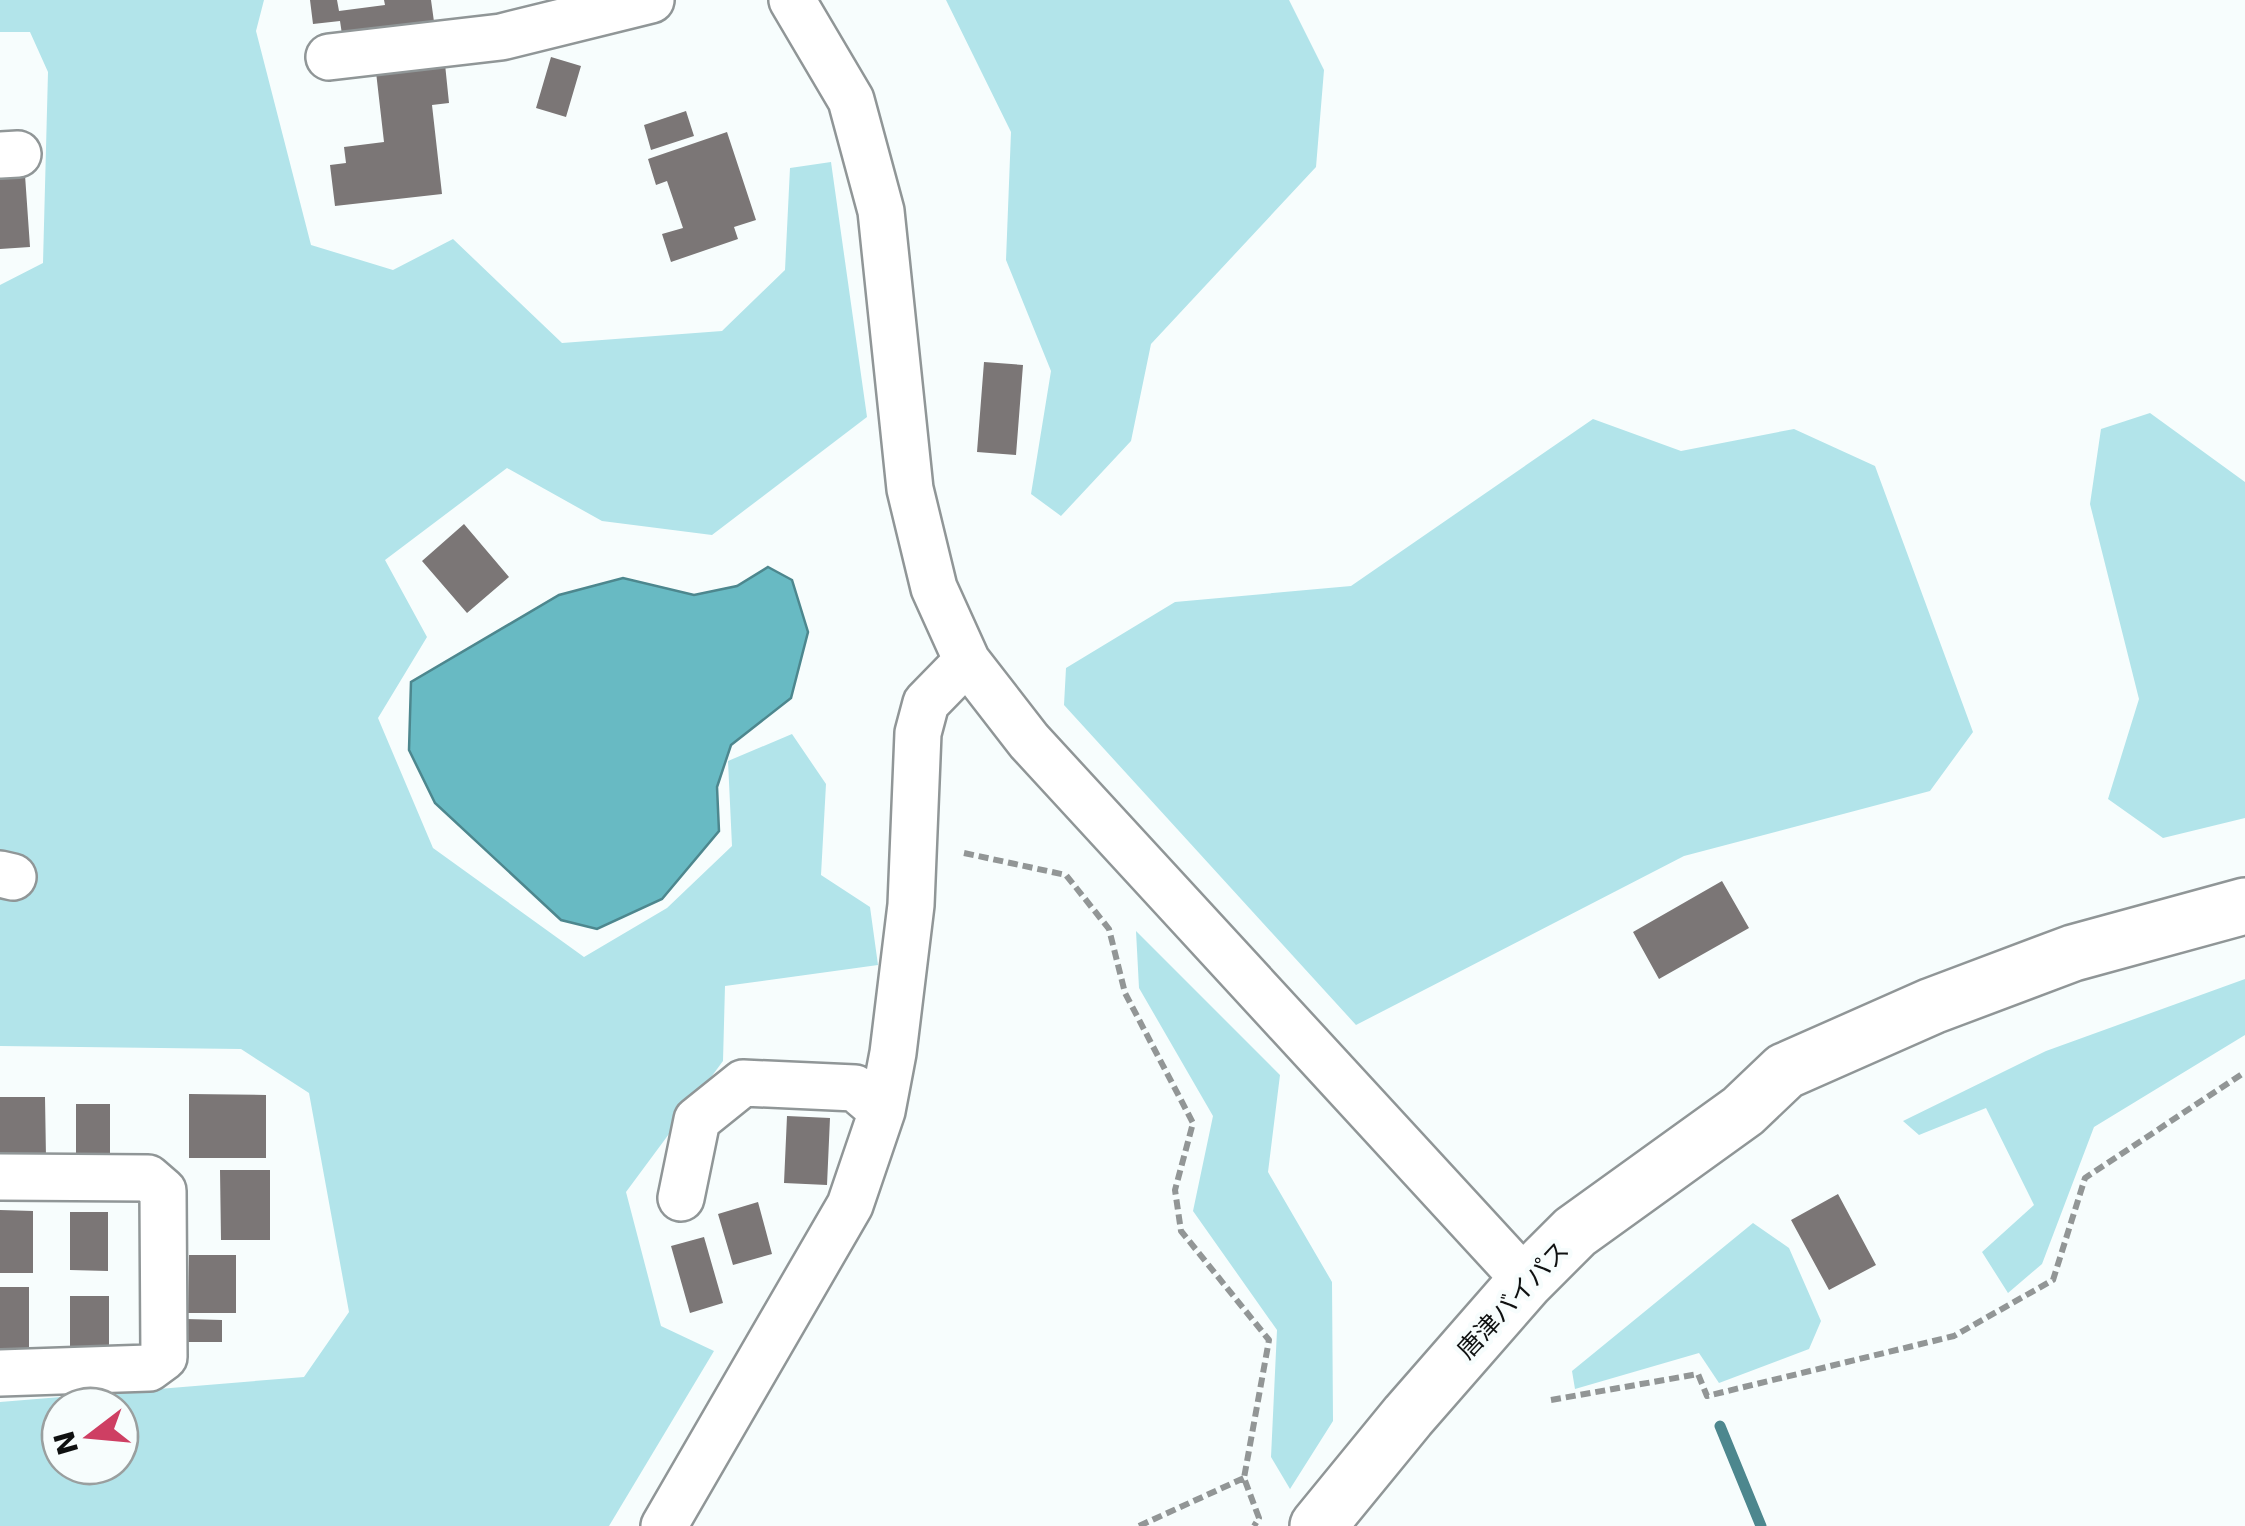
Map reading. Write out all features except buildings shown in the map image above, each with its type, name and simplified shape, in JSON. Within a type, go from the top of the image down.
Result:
[{"type":"highway","name":"唐津バイパス","points":[[1318,1526],[1526,1281],[1575,1232],[1743,1112],[1785,1071],[1932,1006],[2072,953],[2245,906]]},
{"type":"highway","name":"唐津バイパス","points":[[1743,1112],[1797,1099],[1940,1034],[2081,984],[2245,940]]},
{"type":"street","points":[[329,58],[501,37],[651,0]]},
{"type":"street","points":[[792,0],[851,100],[881,211],[910,489],[934,588],[967,661],[1028,741],[1526,1281]]},
{"type":"street","points":[[664,1526],[850,1204],[882,1111],[893,1054],[912,905],[918,733],[926,703],[967,661]]},
{"type":"street","points":[[682,1198],[697,1120],[743,1082],[854,1088],[882,1111]]},
{"type":"street","points":[[0,1177],[148,1178],[163,1190],[164,1357],[148,1368],[0,1373]]},
{"type":"path","points":[[964,853],[1066,875],[1109,929],[1125,993],[1193,1124],[1175,1190],[1181,1231],[1269,1340],[1244,1478],[1258,1518],[1254,1526]]},
{"type":"path","points":[[1551,1400],[1698,1374],[1707,1396],[1954,1336],[2052,1280],[2084,1178],[2245,1072]]},
{"type":"path","points":[[1139,1526],[1244,1478]]},
{"type":"shaded area","points":[[0,0],[264,0],[256,31],[311,245],[393,270],[453,239],[562,343],[722,331],[785,270],[790,168],[831,162],[867,417],[712,535],[602,521],[507,468],[385,560],[427,637],[378,718],[433,848],[584,957],[667,908],[732,846],[728,761],[792,734],[826,784],[821,875],[870,907],[878,965],[725,986],[723,1061],[626,1192],[661,1326],[714,1351],[609,1526],[0,1526],[0,1402],[40,1399],[40,1486],[140,1486],[140,1390],[304,1377],[349,1312],[309,1093],[241,1049],[0,1046],[0,285],[43,263],[48,72],[30,32],[0,32]]},
{"type":"shaded area","points":[[946,0],[1289,0],[1324,70],[1316,167],[1151,344],[1131,441],[1061,516],[1031,494],[1051,371],[1006,260],[1011,132]]},
{"type":"shaded area","points":[[2150,413],[2245,482],[2245,818],[2163,838],[2108,799],[2139,699],[2090,504],[2101,429]]},
{"type":"shaded area","points":[[1593,419],[1681,451],[1794,429],[1875,466],[1973,732],[1930,791],[1684,856],[1356,1025],[1064,705],[1066,668],[1175,602],[1351,586]]},
{"type":"shaded area","points":[[768,567],[792,580],[808,632],[791,698],[731,745],[717,787],[719,831],[662,899],[597,929],[561,920],[435,803],[409,750],[411,682],[559,595],[623,578],[694,595],[737,586]]},
{"type":"shaded area","points":[[1136,931],[1280,1075],[1268,1172],[1332,1282],[1333,1421],[1290,1489],[1271,1457],[1277,1330],[1193,1211],[1213,1116],[1139,988]]},
{"type":"shaded area","points":[[2245,979],[2245,1035],[2094,1127],[2042,1264],[2008,1293],[1982,1252],[2034,1205],[1986,1108],[1919,1135],[1903,1121],[2046,1051]]},
{"type":"shaded area","points":[[1753,1223],[1789,1248],[1821,1321],[1809,1349],[1719,1383],[1699,1353],[1575,1389],[1572,1371]]},
{"type":"waterway","points":[[1720,1426],[1761,1526]]}]
